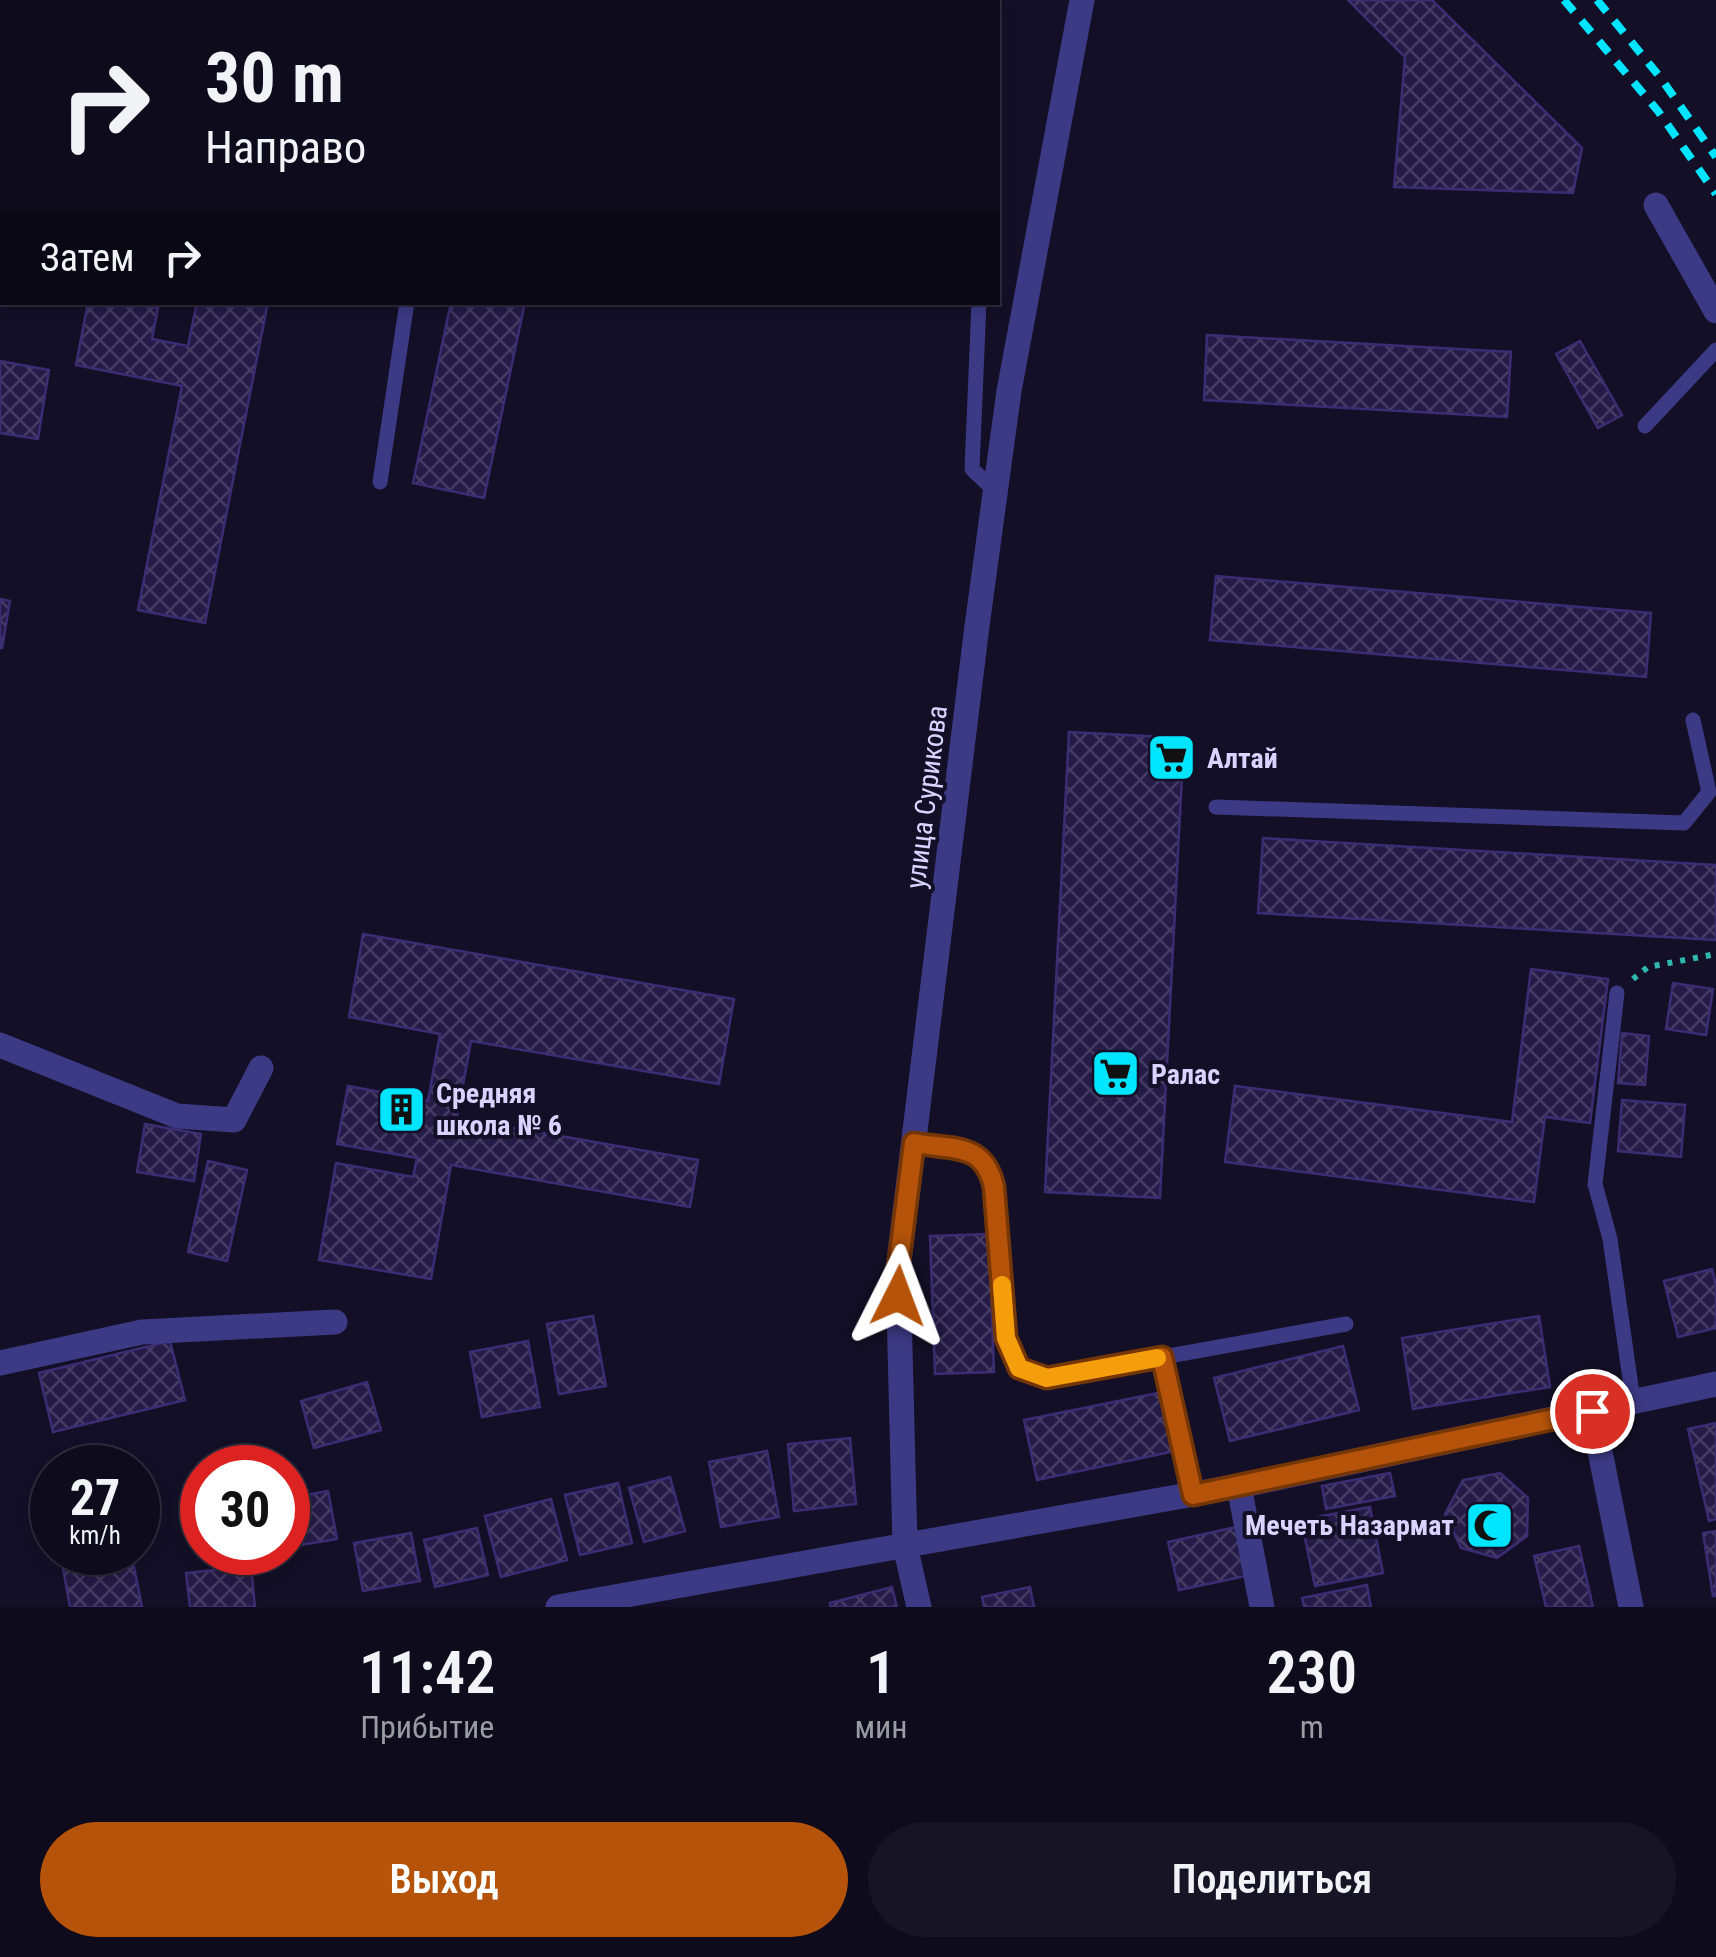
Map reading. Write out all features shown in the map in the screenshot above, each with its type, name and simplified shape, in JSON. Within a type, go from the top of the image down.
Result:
[{"type":"street","name":"улица Сурикова","points":[[919,1607],[906,1546],[898,1269],[1009,391],[1082,0]]},
{"type":"street","points":[[1656,205],[1716,311]]},
{"type":"street","points":[[0,1045],[178,1116],[234,1120],[261,1068]]},
{"type":"street","points":[[0,1363],[142,1332],[336,1322]]},
{"type":"street","points":[[558,1607],[1193,1495],[1716,1384]]},
{"type":"street","points":[[1592,1411],[1631,1607]]},
{"type":"street","points":[[1239,1486],[1262,1607]]},
{"type":"lane","points":[[380,482],[406,305]]},
{"type":"lane","points":[[980,305],[972,470],[995,491]]},
{"type":"lane","points":[[1646,426],[1716,350]]},
{"type":"lane","points":[[1216,807],[1684,822],[1709,792],[1694,720]]},
{"type":"lane","points":[[1617,993],[1594,1184],[1610,1239],[1633,1400]]},
{"type":"lane","points":[[914,1143],[978,1154],[990,1166],[1006,1338],[1019,1368],[1047,1378],[1346,1324]]},
{"type":"lane","points":[[1162,1357],[1193,1495]]},
{"type":"path","points":[[1617,993],[1648,966],[1716,954]]},
{"type":"building","points":[[1348,0],[1432,0],[1582,148],[1573,193],[1394,187],[1405,57]]},
{"type":"building","points":[[87,305],[158,308],[152,339],[188,346],[196,305],[267,305],[205,623],[138,610],[182,386],[76,365]]},
{"type":"building","points":[[450,305],[524,305],[484,498],[413,483]]},
{"type":"building","points":[[1207,335],[1511,352],[1507,417],[1204,400]]},
{"type":"building","points":[[1580,341],[1622,415],[1598,428],[1556,354]]},
{"type":"building","points":[[0,361],[49,370],[38,439],[0,433]]},
{"type":"building","points":[[1216,576],[1651,613],[1646,677],[1210,640]]},
{"type":"building","points":[[0,599],[10,601],[2,648],[0,648]]},
{"type":"building","points":[[1069,732],[1184,738],[1160,1198],[1045,1192]]},
{"type":"building","points":[[1263,838],[1716,865],[1716,940],[1258,913]]},
{"type":"building","name":"Средняя школа № 6","points":[[363,934],[734,999],[719,1084],[471,1041],[457,1118],[698,1160],[690,1207],[451,1165],[431,1279],[319,1260],[336,1163],[413,1177],[417,1158],[337,1144],[348,1086],[428,1101],[440,1034],[349,1017]]},
{"type":"building","points":[[1531,969],[1608,979],[1590,1123],[1545,1117],[1534,1202],[1225,1162],[1235,1086],[1512,1122]]},
{"type":"building","points":[[1673,983],[1713,989],[1706,1035],[1666,1029]]},
{"type":"building","points":[[1622,1033],[1649,1036],[1645,1085],[1618,1083]]},
{"type":"building","points":[[1622,1100],[1685,1105],[1681,1157],[1618,1151]]},
{"type":"building","points":[[145,1124],[201,1134],[194,1181],[137,1172]]},
{"type":"building","points":[[208,1161],[247,1170],[227,1261],[188,1252]]},
{"type":"building","points":[[989,1234],[994,1372],[935,1374],[930,1236]]},
{"type":"building","points":[[1712,1269],[1716,1328],[1678,1337],[1664,1281]]},
{"type":"building","points":[[593,1316],[606,1386],[559,1394],[547,1324]]},
{"type":"building","points":[[1539,1316],[1550,1387],[1413,1409],[1402,1338]]},
{"type":"building","points":[[170,1341],[185,1400],[53,1432],[39,1373]]},
{"type":"building","points":[[528,1341],[540,1407],[482,1417],[470,1352]]},
{"type":"building","points":[[1343,1346],[1359,1410],[1230,1441],[1214,1378]]},
{"type":"building","points":[[367,1382],[381,1430],[314,1448],[301,1401]]},
{"type":"building","points":[[1163,1392],[1175,1451],[1037,1480],[1024,1420]]},
{"type":"building","points":[[1716,1423],[1716,1519],[1709,1521],[1688,1429]]},
{"type":"building","points":[[850,1438],[856,1504],[794,1511],[788,1444]]},
{"type":"building","points":[[767,1451],[779,1517],[721,1527],[709,1462]]},
{"type":"building","points":[[1390,1473],[1395,1496],[1326,1509],[1322,1486]]},
{"type":"building","name":"Мечеть Назармат","points":[[1500,1473],[1528,1498],[1527,1536],[1497,1558],[1461,1548],[1445,1514],[1463,1480]]},
{"type":"building","points":[[670,1477],[685,1531],[644,1542],[629,1488]]},
{"type":"building","points":[[618,1483],[632,1543],[580,1555],[565,1495]]},
{"type":"building","points":[[328,1491],[337,1539],[310,1543],[310,1494]]},
{"type":"building","points":[[551,1499],[567,1560],[501,1577],[485,1516]]},
{"type":"building","points":[[1370,1507],[1383,1573],[1315,1586],[1301,1520]]},
{"type":"building","points":[[1236,1527],[1246,1576],[1179,1590],[1168,1542]]},
{"type":"building","points":[[477,1528],[488,1575],[435,1587],[424,1540]]},
{"type":"building","points":[[1716,1531],[1716,1596],[1713,1596],[1703,1533]]},
{"type":"building","points":[[411,1533],[420,1581],[363,1591],[354,1543]]},
{"type":"building","points":[[1579,1546],[1593,1607],[1546,1607],[1534,1556]]},
{"type":"building","points":[[64,1575],[136,1575],[142,1607],[70,1607]]},
{"type":"building","points":[[186,1575],[252,1575],[255,1607],[190,1607]]},
{"type":"building","points":[[1367,1585],[1371,1607],[1304,1607],[1302,1598]]},
{"type":"building","points":[[892,1587],[897,1607],[830,1607],[830,1603]]},
{"type":"building","points":[[1030,1587],[1034,1607],[984,1607],[982,1597]]},
{"type":"railway","points":[[1564,0],[1658,111],[1716,194]]},
{"type":"railway","points":[[1597,0],[1660,77],[1716,157]]},
{"type":"slow traffic","points":[[1002,1285],[1006,1338],[1019,1368],[1047,1378],[1157,1358]]},
{"type":"place","name":"Алтай","points":[[1172,758]]},
{"type":"place","name":"Ралас","points":[[1116,1074]]},
{"type":"place","name":"Средняя школа № 6","points":[[401,1109]]},
{"type":"place","name":"Мечеть Назармат","points":[[1489,1525]]},
{"type":"route","points":[[898,1296],[914,1143],[978,1154],[990,1166],[1006,1338],[1019,1368],[1047,1378],[1162,1357],[1193,1495],[1592,1411]]}]
